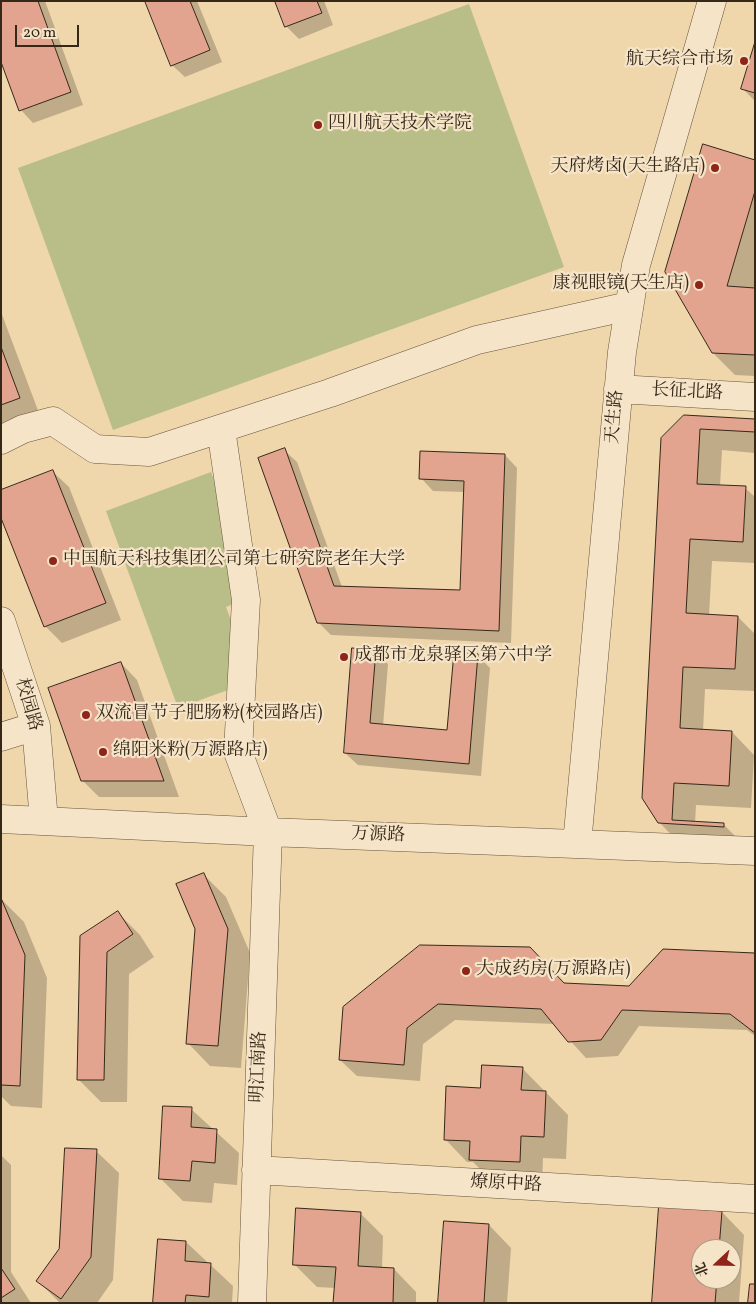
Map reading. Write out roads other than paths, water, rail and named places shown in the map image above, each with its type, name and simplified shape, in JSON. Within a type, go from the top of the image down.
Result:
[{"type":"street","name":"天生路","points":[[577,844],[618,389],[629,306],[636,265],[712,1]]},
{"type":"street","points":[[1,440],[23,429],[53,421],[95,449],[149,452],[477,340],[629,306]]},
{"type":"street","name":"长征北路","points":[[618,389],[755,397]]},
{"type":"street","points":[[221,428],[246,600],[238,752],[268,832]]},
{"type":"street","name":"校园路","points":[[1,621],[36,726],[44,821]]},
{"type":"street","points":[[1,737],[36,726]]},
{"type":"street","name":"万源路","points":[[1,819],[755,852]]},
{"type":"street","name":"明江南路","points":[[252,1303],[268,832]]},
{"type":"street","name":"燎原中路","points":[[256,1170],[755,1199]]},
{"type":"place","name":"航天综合市场","points":[[744,61]]},
{"type":"place","name":"四川航天技术学院","points":[[318,125]]},
{"type":"place","name":"天府烤卤(天生路店)","points":[[715,168]]},
{"type":"place","name":"康视眼镜(天生店)","points":[[699,285]]},
{"type":"place","name":"中国航天科技集团公司第七研究院老年大学","points":[[53,561]]},
{"type":"place","name":"成都市龙泉驿区第六中学","points":[[344,657]]},
{"type":"place","name":"双流冒节子肥肠粉(校园路店)","points":[[86,715]]},
{"type":"place","name":"绵阳米粉(万源路店)","points":[[103,752]]},
{"type":"place","name":"大成药房(万源路店)","points":[[466,971]]}]
